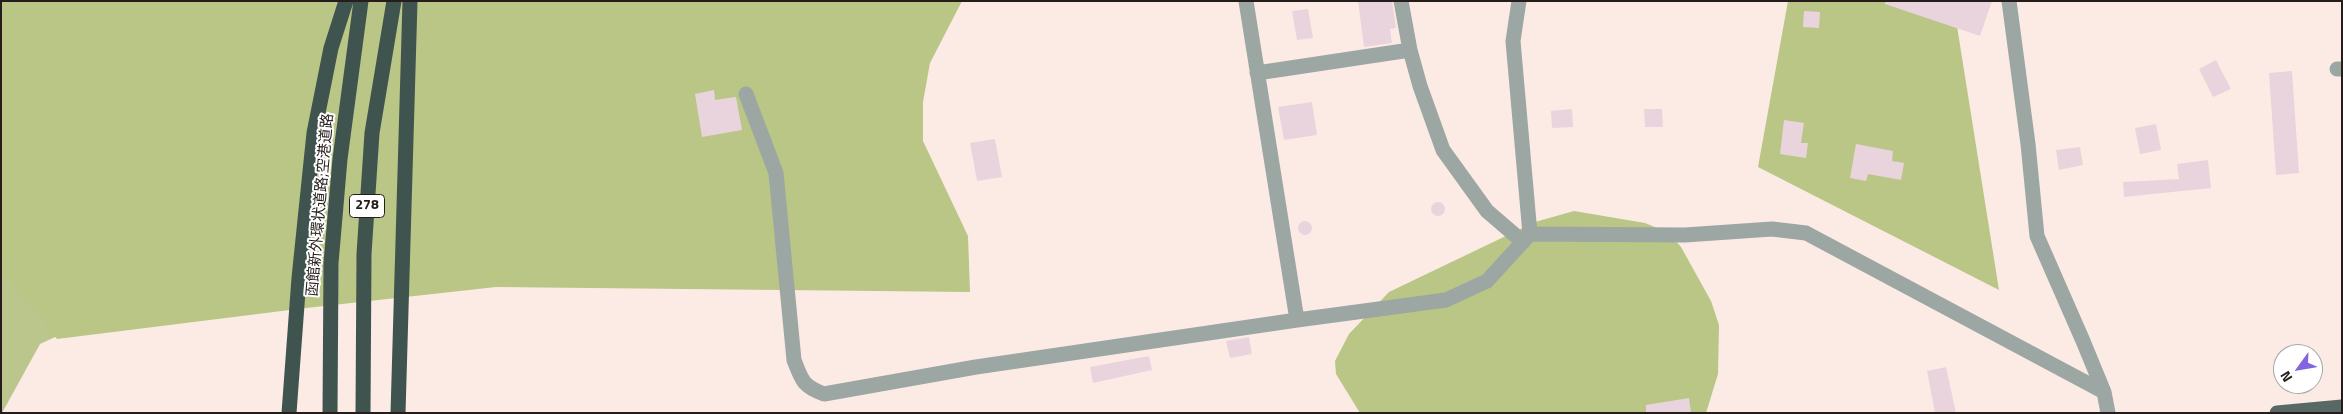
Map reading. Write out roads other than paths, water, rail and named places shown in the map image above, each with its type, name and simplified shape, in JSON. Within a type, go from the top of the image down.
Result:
[{"type":"highway","points":[[289,413],[299,278],[314,133],[331,48],[346,1]]},
{"type":"highway","name":"函館新外環状道路;空港道路","points":[[330,413],[331,263],[340,159],[361,1]]},
{"type":"highway","name":"278","points":[[363,413],[364,254],[372,133],[394,1]]},
{"type":"highway","points":[[398,413],[409,88],[410,1]]},
{"type":"main road","points":[[2277,413],[2342,406]]},
{"type":"street","points":[[1246,1],[1297,320]]},
{"type":"street","points":[[1401,1],[1410,50],[1420,86],[1443,150],[1487,210],[1527,238],[1685,234],[1772,229],[1806,233],[2104,392]]},
{"type":"street","points":[[746,94],[776,173],[794,360],[801,380],[809,388],[824,394],[976,368],[1297,320],[1446,300],[1486,281],[1527,238],[1513,41],[1519,1]]},
{"type":"street","points":[[2009,1],[2028,144],[2037,236],[2104,392],[2108,413]]},
{"type":"street","points":[[1257,72],[1410,50]]}]
